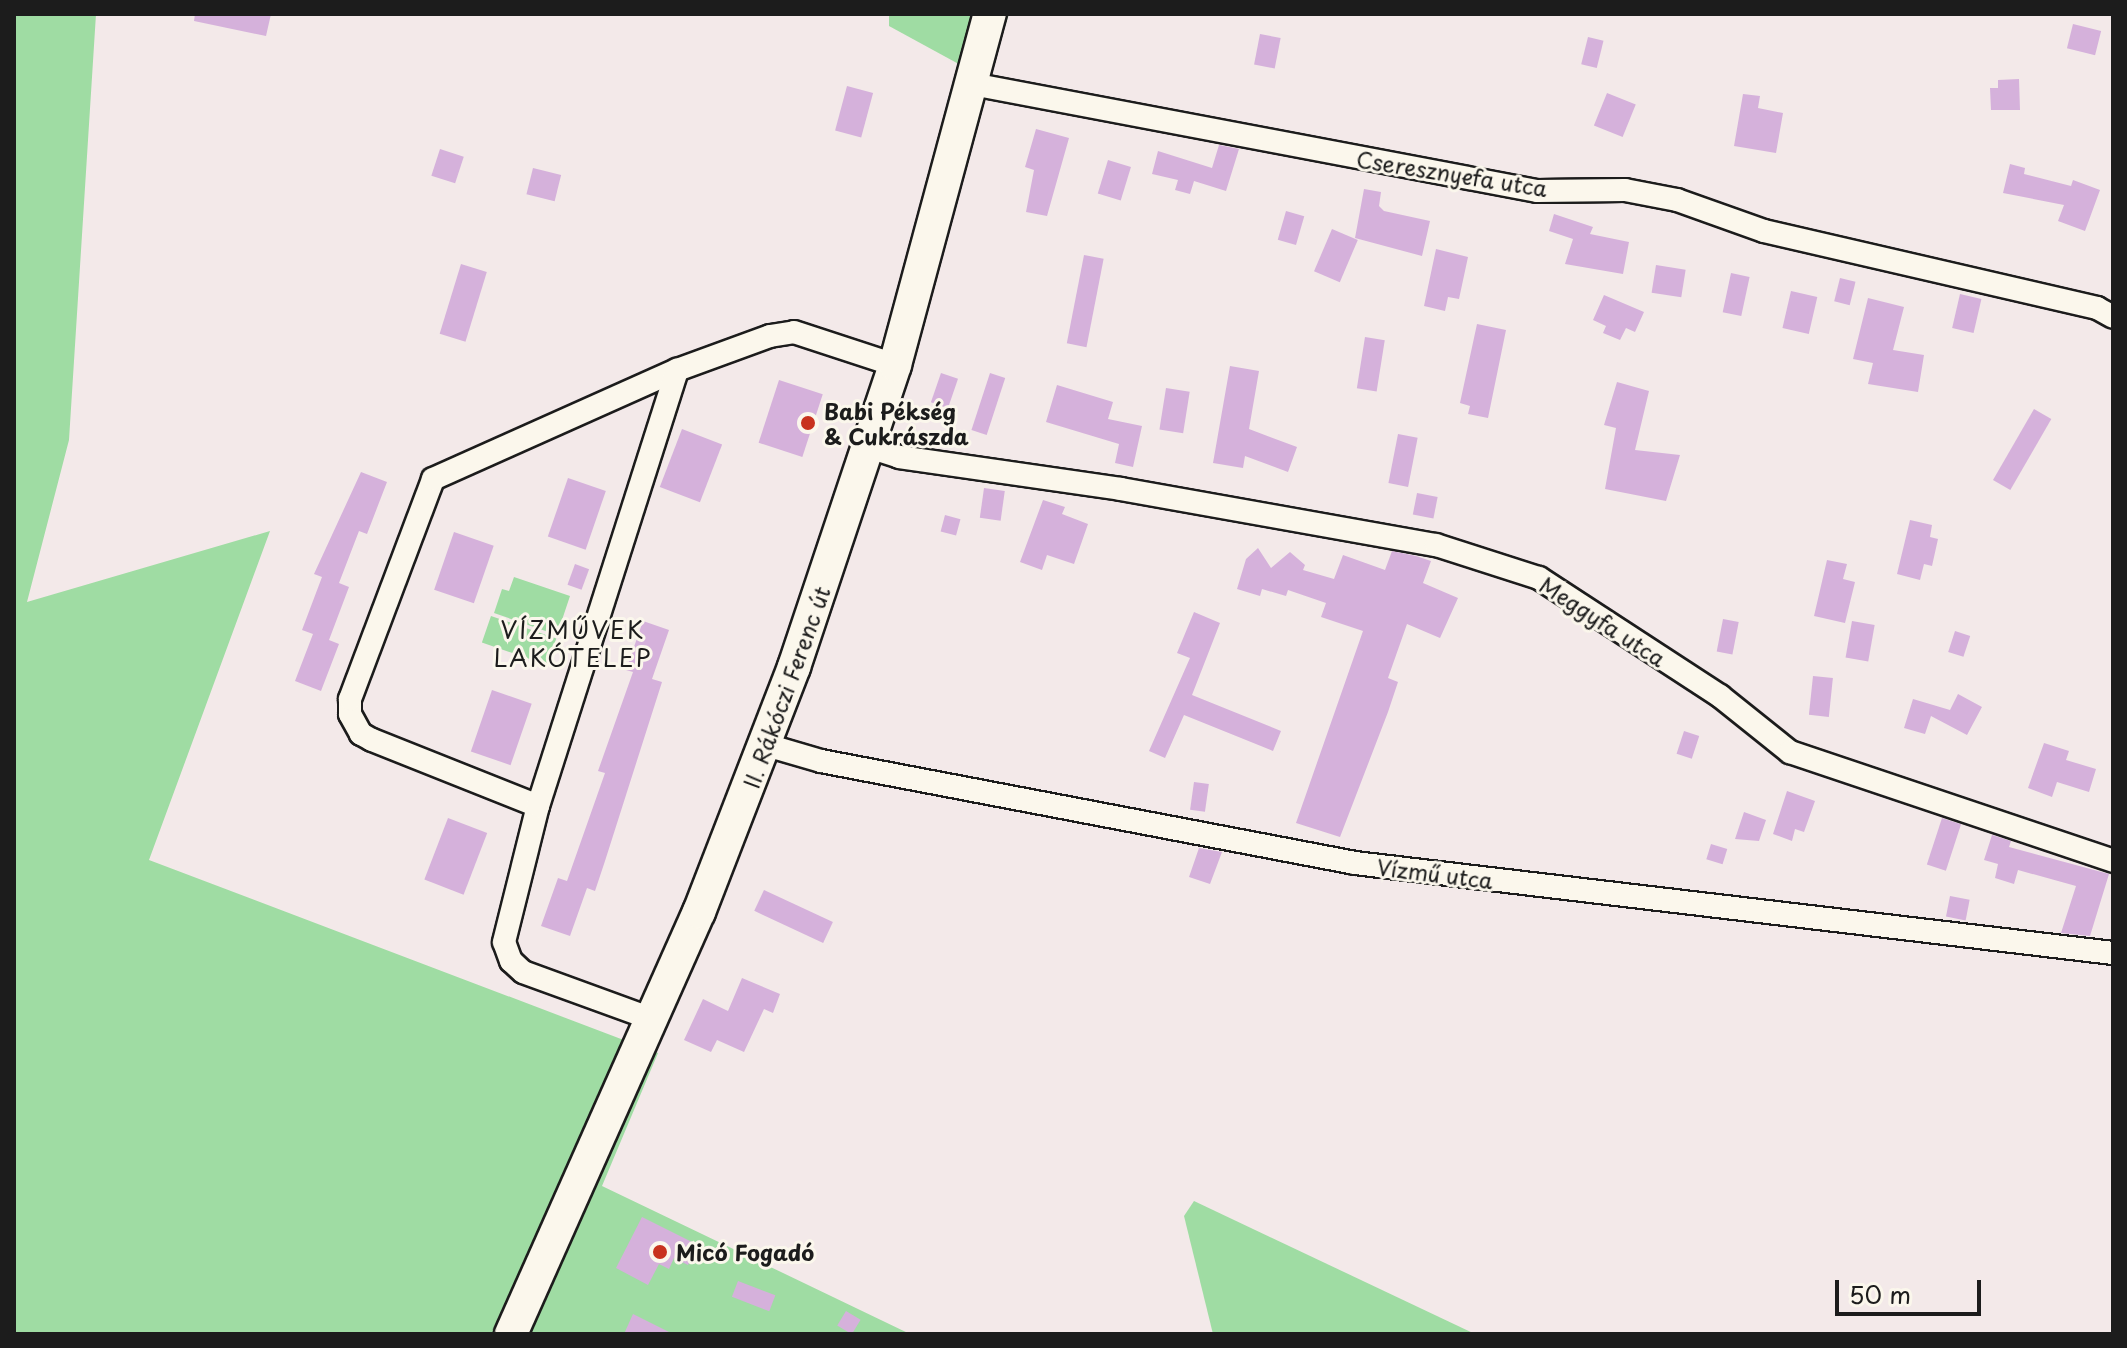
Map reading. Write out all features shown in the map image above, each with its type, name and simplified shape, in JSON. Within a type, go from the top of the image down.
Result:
[{"type":"main road","name":"II. Rákóczi Ferenc út","points":[[511,1334],[652,1019],[766,745],[895,365],[990,14]]},
{"type":"street","name":"Cseresznyefa utca","points":[[972,84],[1537,191],[1625,190],[1677,200],[1764,231],[2097,308],[2113,317]]},
{"type":"street","points":[[538,806],[372,740],[353,723],[350,699],[433,479],[677,370],[794,332],[895,365]]},
{"type":"street","points":[[652,1019],[523,972],[511,961],[504,942],[505,920],[538,806],[677,370]]},
{"type":"street","name":"Meggyfa utca","points":[[869,447],[899,457],[1121,489],[1436,545],[1539,578],[1720,696],[1790,752],[2113,861]]},
{"type":"street","name":"Vízmű utca","points":[[766,745],[821,761],[1355,863],[2113,953]]},
{"type":"green space","points":[[14,14],[96,14],[69,440],[27,602],[270,531],[149,860],[658,1053],[602,1186],[910,1334],[14,1334]]},
{"type":"green space","points":[[889,14],[1009,14],[988,80],[889,26]]},
{"type":"green space","points":[[514,577],[570,596],[557,635],[494,613],[502,589],[509,591]]},
{"type":"green space","points":[[491,616],[556,638],[547,665],[482,642]]},
{"type":"green space","points":[[1194,1201],[1475,1334],[1213,1334],[1184,1216]]},
{"type":"building","points":[[195,14],[271,14],[266,36],[194,21]]},
{"type":"building","points":[[2073,24],[2101,31],[2095,55],[2067,48]]},
{"type":"building","points":[[1260,34],[1281,38],[1275,68],[1254,64]]},
{"type":"building","points":[[1588,37],[1604,41],[1597,68],[1581,64]]},
{"type":"building","points":[[2019,79],[2020,110],[1991,110],[1990,88],[1998,88],[1998,80]]},
{"type":"building","points":[[847,86],[873,93],[861,137],[835,130]]},
{"type":"building","points":[[1607,93],[1636,105],[1623,137],[1594,125]]},
{"type":"building","points":[[1743,94],[1760,96],[1758,108],[1783,113],[1776,153],[1734,146]]},
{"type":"building","points":[[1036,129],[1069,138],[1047,216],[1026,212],[1034,170],[1025,167]]},
{"type":"building","points":[[1219,145],[1239,149],[1226,191],[1194,181],[1190,194],[1175,190],[1178,180],[1152,174],[1158,151],[1212,168]]},
{"type":"building","points":[[440,149],[464,157],[455,183],[431,176]]},
{"type":"building","points":[[1108,160],[1131,167],[1121,200],[1098,193]]},
{"type":"building","points":[[2010,164],[2025,168],[2024,174],[2071,186],[2073,180],[2100,190],[2085,231],[2058,221],[2064,205],[2003,193]]},
{"type":"building","points":[[533,168],[561,175],[555,201],[526,194]]},
{"type":"building","points":[[1364,189],[1381,192],[1379,206],[1384,211],[1430,221],[1422,256],[1355,238]]},
{"type":"building","points":[[1286,211],[1304,216],[1296,245],[1278,240]]},
{"type":"building","points":[[1554,214],[1593,227],[1590,234],[1629,242],[1623,274],[1565,264],[1573,239],[1549,231]]},
{"type":"building","points":[[1332,229],[1358,240],[1340,282],[1314,271]]},
{"type":"building","points":[[1436,249],[1468,257],[1459,299],[1448,297],[1445,311],[1424,306]]},
{"type":"building","points":[[1084,255],[1104,259],[1086,347],[1067,343]]},
{"type":"building","points":[[461,264],[487,272],[465,342],[440,334]]},
{"type":"building","points":[[1656,265],[1686,270],[1681,297],[1652,293]]},
{"type":"building","points":[[1731,273],[1750,277],[1741,316],[1723,312]]},
{"type":"building","points":[[1840,278],[1856,282],[1850,305],[1834,301]]},
{"type":"building","points":[[1791,291],[1817,297],[1809,334],[1782,328]]},
{"type":"building","points":[[1960,294],[1981,299],[1974,333],[1952,328]]},
{"type":"building","points":[[1604,295],[1644,312],[1635,332],[1626,328],[1620,340],[1603,333],[1606,326],[1593,320]]},
{"type":"building","points":[[1868,298],[1904,307],[1893,350],[1924,355],[1918,392],[1868,384],[1873,363],[1853,359]]},
{"type":"building","points":[[1477,324],[1506,330],[1488,418],[1468,414],[1470,406],[1460,403]]},
{"type":"building","points":[[1365,337],[1385,340],[1377,391],[1357,388]]},
{"type":"building","points":[[1230,366],[1259,371],[1249,429],[1297,447],[1288,472],[1245,456],[1243,468],[1213,463]]},
{"type":"building","points":[[941,373],[958,379],[948,408],[931,402]]},
{"type":"building","points":[[990,373],[1005,378],[987,435],[971,430]]},
{"type":"building","points":[[779,380],[823,394],[802,457],[759,443]]},
{"type":"building","points":[[1617,382],[1649,391],[1635,450],[1680,455],[1666,501],[1605,489],[1616,428],[1604,425]]},
{"type":"building","points":[[1057,385],[1113,402],[1108,419],[1142,426],[1133,467],[1115,463],[1119,444],[1046,422]]},
{"type":"building","points":[[1166,388],[1190,392],[1183,433],[1159,429]]},
{"type":"building","points":[[2034,409],[2051,419],[2010,490],[1993,480]]},
{"type":"building","points":[[682,429],[722,444],[700,502],[660,487]]},
{"type":"building","points":[[1398,434],[1418,438],[1408,487],[1388,483]]},
{"type":"building","points":[[361,472],[387,482],[367,534],[359,531],[339,583],[349,587],[329,640],[339,644],[321,691],[295,681],[313,634],[302,630],[322,577],[314,574]]},
{"type":"building","points":[[568,478],[606,491],[586,550],[548,537]]},
{"type":"building","points":[[984,488],[1005,491],[1001,521],[980,518]]},
{"type":"building","points":[[1417,493],[1438,497],[1433,519],[1413,515]]},
{"type":"building","points":[[1043,500],[1065,507],[1062,514],[1088,524],[1074,564],[1047,555],[1042,570],[1020,562]]},
{"type":"building","points":[[945,515],[960,519],[956,536],[941,531]]},
{"type":"building","points":[[1910,520],[1932,525],[1930,537],[1938,539],[1932,566],[1924,564],[1920,580],[1897,574]]},
{"type":"building","points":[[454,532],[494,546],[474,603],[434,590]]},
{"type":"building","points":[[1258,548],[1271,568],[1290,552],[1305,565],[1303,570],[1334,579],[1343,555],[1385,570],[1392,551],[1416,556],[1431,561],[1423,583],[1458,598],[1440,638],[1407,624],[1388,678],[1398,682],[1340,837],[1296,823],[1363,631],[1321,617],[1326,603],[1288,590],[1286,596],[1262,589],[1260,596],[1237,589],[1246,559]]},
{"type":"building","points":[[1827,560],[1847,564],[1843,579],[1855,582],[1845,623],[1814,616]]},
{"type":"building","points":[[575,564],[589,569],[582,590],[567,585]]},
{"type":"building","points":[[1194,612],[1220,623],[1192,695],[1281,731],[1273,751],[1184,715],[1165,758],[1149,751],[1190,658],[1177,653]]},
{"type":"building","points":[[1723,619],[1739,622],[1732,654],[1717,651]]},
{"type":"building","points":[[643,621],[669,630],[652,679],[662,682],[595,891],[587,888],[570,936],[541,926],[558,878],[567,881],[605,773],[598,771],[633,672],[626,670]]},
{"type":"building","points":[[1852,621],[1875,625],[1868,661],[1846,657]]},
{"type":"building","points":[[1955,631],[1970,636],[1963,657],[1948,652]]},
{"type":"building","points":[[1813,676],[1833,678],[1829,717],[1809,715]]},
{"type":"building","points":[[492,690],[532,704],[511,765],[471,751]]},
{"type":"building","points":[[1958,694],[1982,707],[1967,735],[1931,716],[1925,734],[1904,728],[1913,699],[1950,710]]},
{"type":"building","points":[[1684,731],[1699,736],[1692,759],[1677,754]]},
{"type":"building","points":[[2044,743],[2069,751],[2066,760],[2096,769],[2089,792],[2057,782],[2052,797],[2028,788]]},
{"type":"building","points":[[1194,782],[1209,784],[1205,812],[1190,810]]},
{"type":"building","points":[[1787,791],[1815,801],[1804,832],[1795,829],[1792,841],[1773,834]]},
{"type":"building","points":[[1744,812],[1766,820],[1759,841],[1735,839]]},
{"type":"building","points":[[448,818],[487,833],[464,895],[424,880]]},
{"type":"building","points":[[1942,818],[1961,824],[1946,871],[1927,865]]},
{"type":"building","points":[[1992,835],[2011,841],[2009,847],[2109,874],[2090,936],[2061,933],[2076,886],[2018,870],[2014,884],[1995,878],[1998,864],[1984,860]]},
{"type":"building","points":[[1711,844],[1727,849],[1723,864],[1706,859]]},
{"type":"building","points":[[1199,848],[1222,852],[1210,884],[1189,877]]},
{"type":"building","points":[[764,890],[833,922],[823,943],[754,911]]},
{"type":"building","points":[[1950,896],[1970,900],[1966,920],[1946,917]]},
{"type":"building","points":[[742,978],[780,994],[773,1013],[764,1009],[744,1052],[717,1040],[711,1052],[684,1040],[703,999],[728,1011]]},
{"type":"building","name":"Micó Fogadó","points":[[642,1217],[698,1245],[688,1265],[674,1258],[669,1269],[659,1264],[648,1285],[616,1268]]},
{"type":"building","points":[[738,1281],[775,1295],[769,1311],[732,1297]]},
{"type":"building","points":[[846,1311],[861,1320],[852,1334],[837,1326]]},
{"type":"building","points":[[633,1314],[673,1334],[624,1334]]},
{"type":"place","name":"Babi Pékség & Cukrászda","points":[[808,423]]},
{"type":"place","name":"Micó Fogadó","points":[[660,1252]]},
{"type":"district","name":"VÍZMŰVEK LAKÓTELEP","points":[[573,644]]}]
